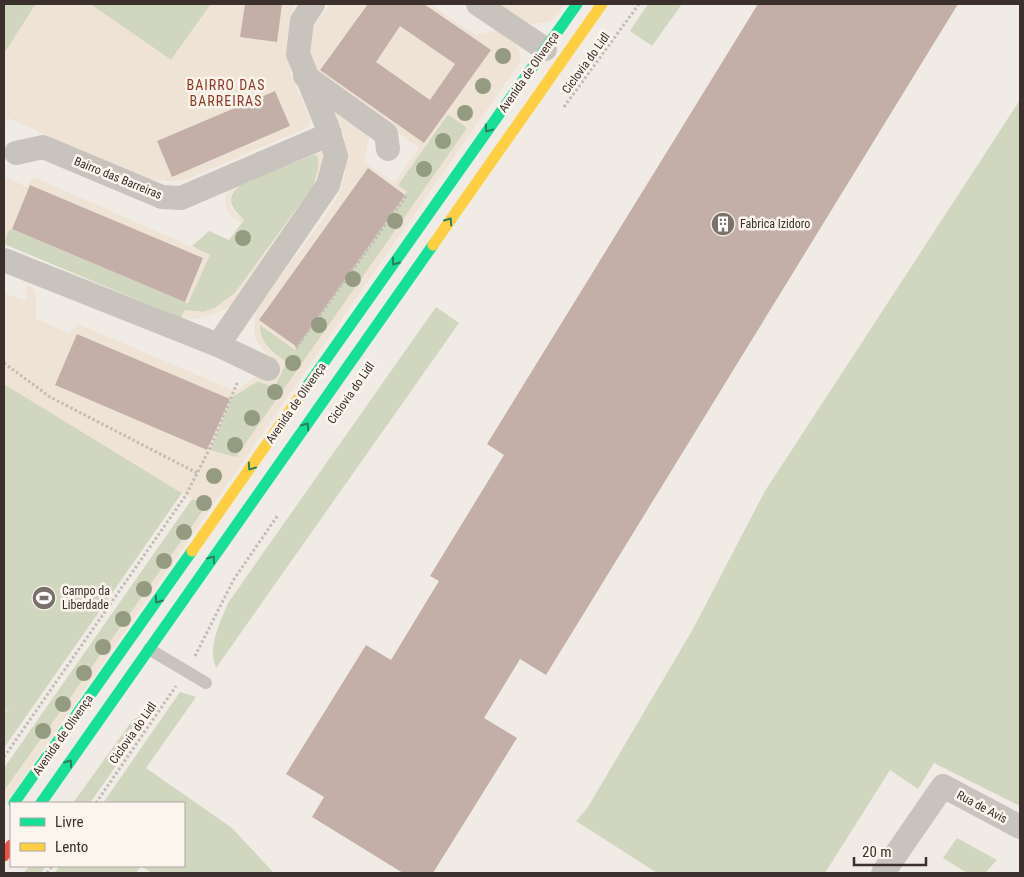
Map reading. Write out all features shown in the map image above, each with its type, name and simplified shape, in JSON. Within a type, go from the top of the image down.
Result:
[{"type":"main road","name":"Avenida de Olivença","points":[[15,802],[577,4]]},
{"type":"main road","name":"Avenida de Olivença","points":[[42,802],[602,4]]},
{"type":"street","points":[[478,4],[545,49]]},
{"type":"street","points":[[218,345],[328,186],[336,156],[330,134],[305,76],[298,54],[305,10]]},
{"type":"street","points":[[305,76],[386,134],[388,149]]},
{"type":"street","name":"Bairro das Barreiras","points":[[16,153],[42,147],[162,197],[181,198],[330,134]]},
{"type":"street","points":[[4,260],[218,345],[258,364]]},
{"type":"street","name":"Rua de Avis","points":[[882,873],[943,786],[1020,828]]},
{"type":"lane","points":[[149,649],[206,683]]},
{"type":"path","name":"Ciclovia do Lidl","points":[[564,108],[639,4]]},
{"type":"path","points":[[296,348],[408,195],[406,194]]},
{"type":"path","points":[[4,363],[50,397],[197,473]]},
{"type":"path","points":[[4,757],[186,496],[258,364]]},
{"type":"path","name":"Ciclovia do Lidl","points":[[97,802],[187,671],[234,579],[278,514]]},
{"type":"green space","points":[[4,4],[36,4],[4,54]]},
{"type":"green space","points":[[90,4],[211,4],[171,60]]},
{"type":"green space","points":[[648,4],[682,4],[652,46],[630,31]]},
{"type":"green space","points":[[1020,100],[1020,806],[934,763],[918,789],[890,770],[825,873],[657,873],[576,821],[588,807],[693,629],[765,491]]},
{"type":"green space","points":[[448,114],[468,128],[236,458],[209,450],[232,397],[258,381],[274,387],[286,362],[264,342],[260,331],[260,324],[295,350],[407,192],[398,185]]},
{"type":"green space","points":[[315,154],[318,158],[318,169],[314,185],[235,293],[215,308],[203,312],[185,310],[181,318],[4,244],[8,231],[12,229],[188,303],[209,255],[192,246],[209,231],[229,240],[244,220],[233,208],[231,200],[235,190],[240,185]]},
{"type":"green space","points":[[436,307],[459,323],[216,668],[213,652],[214,643],[218,627],[228,603]]},
{"type":"green space","name":"Campo da Liberdade","points":[[4,384],[182,493],[4,748],[4,714],[12,702],[4,713]]},
{"type":"green space","points":[[192,499],[207,506],[4,791],[4,768]]},
{"type":"green space","points":[[180,692],[196,697],[146,768],[232,828],[274,873],[152,873],[143,867],[185,867],[185,802],[104,802]]},
{"type":"green space","points":[[158,706],[91,802],[74,802],[132,721],[150,708]]},
{"type":"green space","points":[[957,838],[997,860],[985,873],[967,873],[943,858]]},
{"type":"green space","points":[[28,867],[45,867],[41,873],[24,873]]},
{"type":"green space","points":[[59,867],[140,867],[136,873],[54,873]]},
{"type":"shaded area","points":[[36,4],[90,4],[171,60],[211,4],[245,4],[240,37],[276,42],[282,4],[294,4],[288,59],[291,75],[310,119],[309,125],[306,128],[185,180],[147,180],[8,118],[4,127],[4,54]],"holes":[[[275,91],[290,127],[172,177],[157,141]]]},
{"type":"shaded area","points":[[331,4],[368,4],[355,23],[387,45],[400,26],[455,64],[441,84],[458,96],[490,50],[424,4],[430,4],[475,35],[498,30],[515,43],[520,52],[520,62],[4,806],[4,791],[206,506],[4,384],[4,293],[26,301],[27,285],[32,287],[36,292],[36,319],[69,333],[78,324],[235,391],[257,376],[271,382],[280,363],[267,355],[256,340],[254,332],[255,315],[257,308],[326,215],[339,193],[345,175],[346,156],[344,136],[332,110],[370,131],[364,162],[394,183],[419,148],[316,76],[311,61],[311,40],[315,24]],"holes":[[[342,38],[446,112],[424,143],[320,69]],[[448,114],[467,128],[236,457],[210,450],[232,397],[258,381],[274,388],[287,362],[268,349],[259,331],[260,325],[295,350],[297,347],[259,319],[367,169],[405,195],[407,192],[398,185]],[[78,334],[229,399],[208,450],[55,385]]]},
{"type":"shaded area","points":[[499,4],[566,4],[549,22],[531,24],[521,20]]},
{"type":"shaded area","points":[[319,148],[324,152],[323,175],[237,300],[229,307],[214,314],[195,319],[181,318],[185,310],[203,312],[215,308],[235,293],[314,185],[318,169],[318,157],[315,154],[240,185],[232,193],[230,204],[234,212],[244,220],[241,223],[230,215],[227,209],[225,200],[228,190]]},
{"type":"shaded area","points":[[4,176],[26,187],[34,177],[210,255],[188,303],[185,302],[203,258],[31,185],[12,229],[8,231],[4,241]]},
{"type":"building","points":[[245,4],[282,4],[277,42],[240,37]]},
{"type":"building","points":[[368,4],[424,4],[491,50],[424,143],[320,70]],"holes":[[[400,26],[455,64],[430,100],[376,62]]]},
{"type":"building","name":"Fabrica Izidoro","points":[[758,4],[958,4],[546,675],[520,659],[484,718],[517,738],[433,873],[403,873],[312,817],[324,797],[286,774],[366,645],[391,660],[439,581],[430,576],[504,455],[487,444]]},
{"type":"building","points":[[275,91],[290,126],[172,177],[157,141]]},
{"type":"building","points":[[368,168],[405,195],[297,347],[259,320]]},
{"type":"building","points":[[30,185],[203,258],[185,302],[12,229]]},
{"type":"building","points":[[77,334],[230,399],[207,450],[55,385]]},
{"type":"traffic: fast","points":[[303,392],[577,4]]},
{"type":"traffic: fast","points":[[42,802],[433,245]]},
{"type":"traffic: fast","points":[[15,802],[192,551]]},
{"type":"traffic: slow","points":[[433,245],[602,4]]},
{"type":"traffic: slow","points":[[192,551],[303,392]]},
{"type":"traffic: jam","points":[[4,856],[10,847]]},
{"type":"place","name":"Fabrica Izidoro","points":[[723,224]]},
{"type":"place","name":"Campo da Liberdade","points":[[44,598]]},
{"type":"district","name":"BAIRRO DAS BARREIRAS","points":[[226,94]]}]
